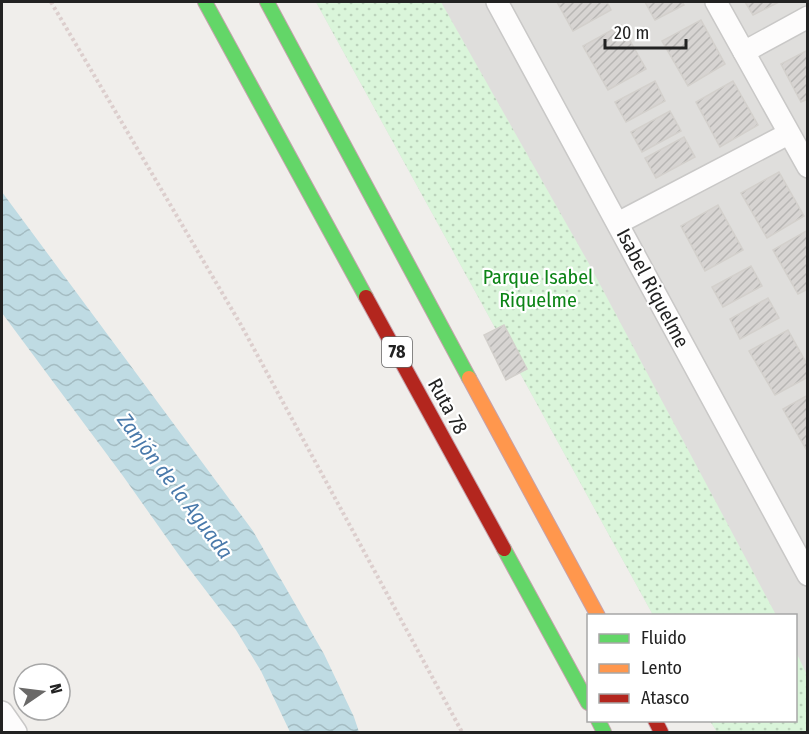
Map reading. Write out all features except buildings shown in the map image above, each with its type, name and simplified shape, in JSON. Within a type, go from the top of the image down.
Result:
[{"type":"highway","name":"Ruta 78","points":[[205,2],[587,701]]},
{"type":"highway","name":"Ruta 78","points":[[267,2],[597,614]]},
{"type":"street","name":"Isabel Riquelme","points":[[497,2],[807,575]]},
{"type":"street","points":[[717,2],[807,167]]},
{"type":"street","points":[[744,52],[807,17]]},
{"type":"street","points":[[618,223],[788,134]]},
{"type":"street","points":[[2,712],[16,732]]},
{"type":"path","points":[[51,2],[241,325],[462,732]]},
{"type":"shaded area","points":[[316,2],[807,2],[807,732],[717,732],[711,722],[797,722],[797,614],[652,614]]},
{"type":"green space","name":"Parque Isabel Riquelme","points":[[316,2],[441,2],[588,262],[775,614],[652,614]]},
{"type":"green space","points":[[797,654],[807,675],[807,732],[717,732],[711,722],[797,722]]},
{"type":"water","name":"Zanjón de la Aguada","points":[[2,192],[253,531],[324,654],[359,732],[290,732],[261,671],[236,630],[2,313]]},
{"type":"traffic: fast","points":[[205,2],[366,297]]},
{"type":"traffic: fast","points":[[267,2],[469,378]]},
{"type":"traffic: fast","points":[[504,549],[587,701]]},
{"type":"traffic: fast","points":[[599,722],[604,732]]},
{"type":"traffic: slow","points":[[469,378],[597,614]]},
{"type":"traffic: jam","points":[[366,297],[504,549]]},
{"type":"traffic: jam","points":[[656,722],[661,732]]}]
